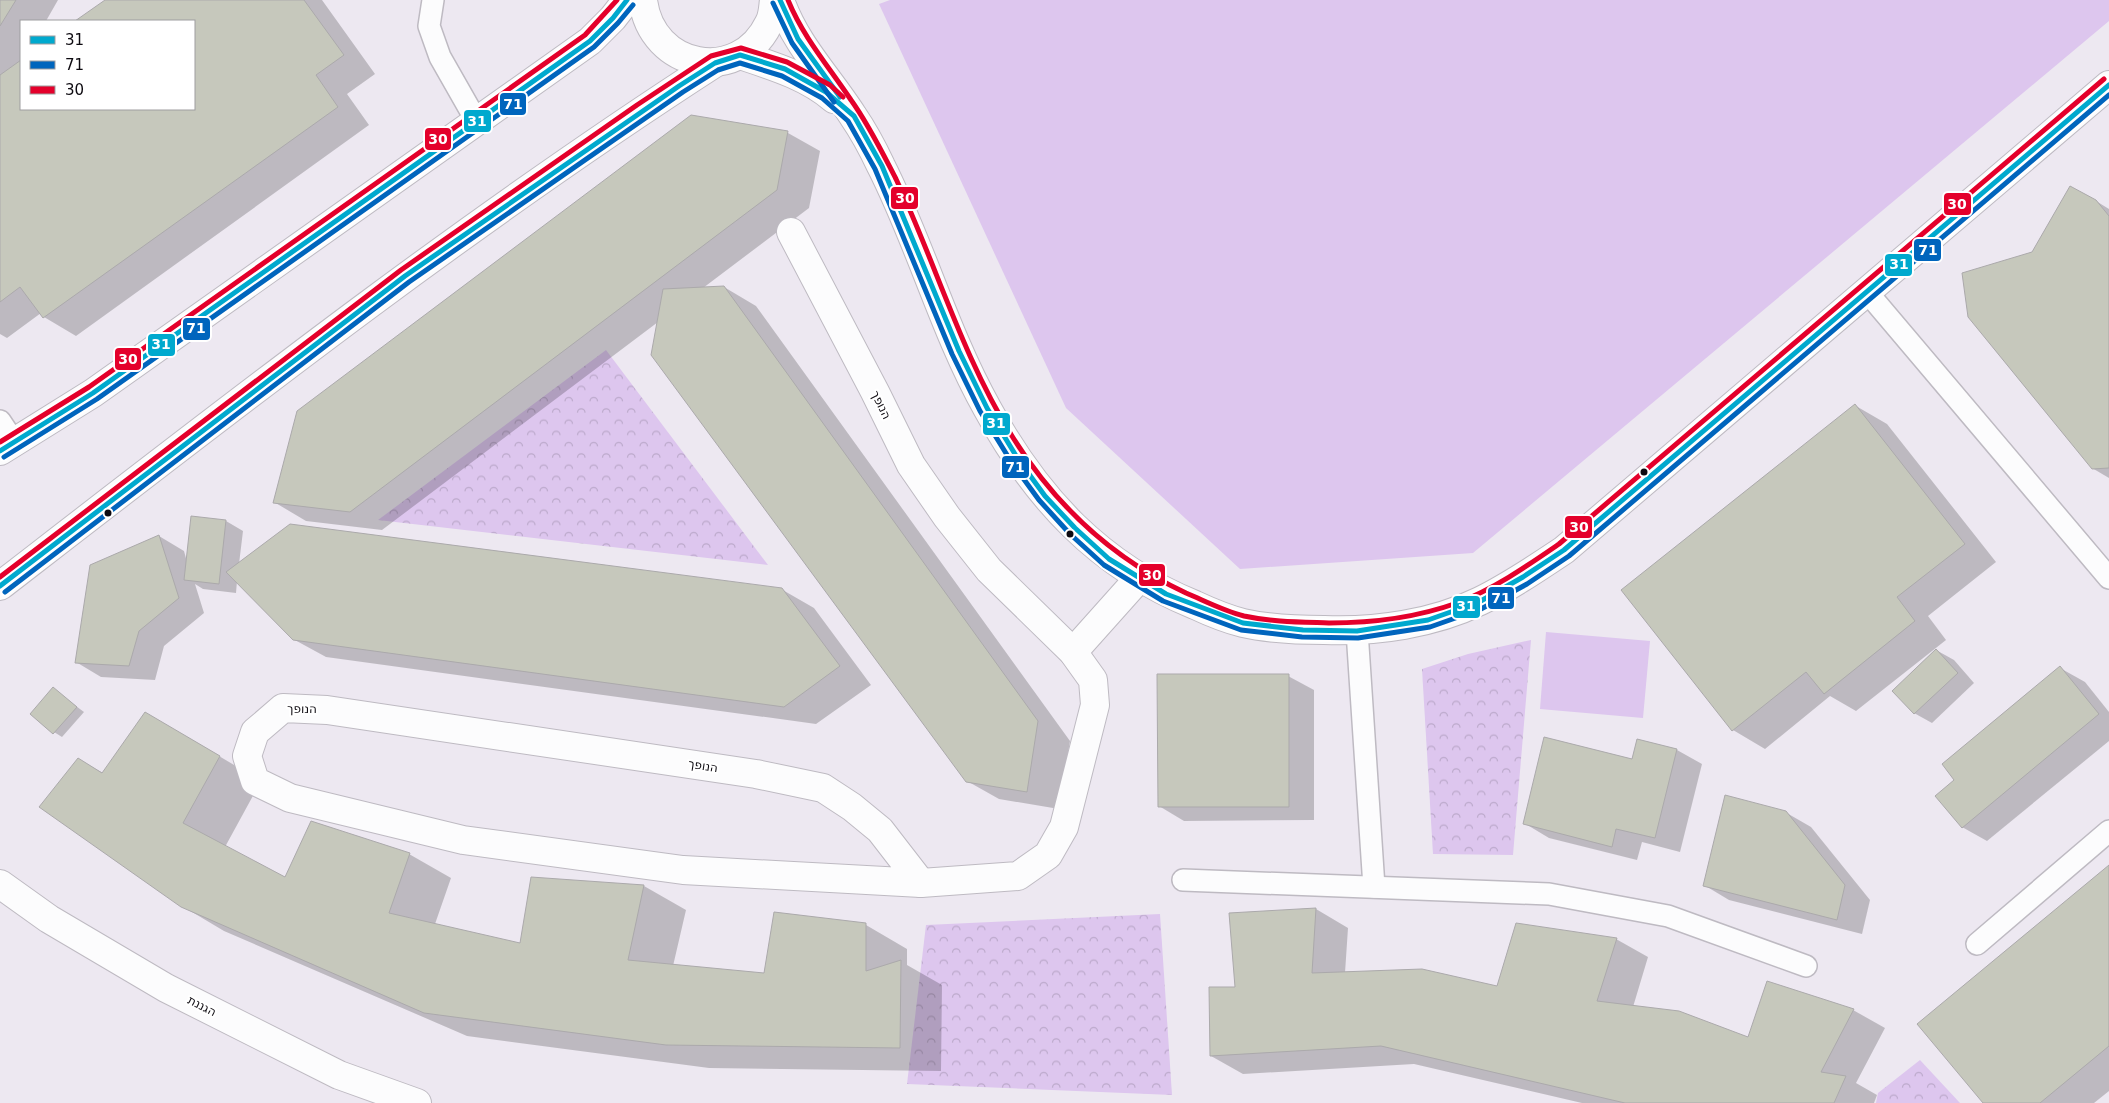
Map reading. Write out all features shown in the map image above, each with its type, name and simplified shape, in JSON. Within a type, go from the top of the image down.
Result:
[{"type":"street","points":[[5,438],[93,393],[590,41],[613,18],[627,0]]},
{"type":"street","points":[[643,0],[645,14],[655,35],[671,51],[692,61],[728,59],[785,70],[826,92],[854,116]]},
{"type":"street","points":[[0,586],[405,276],[642,111],[758,41],[770,21],[774,0]]},
{"type":"street","points":[[780,0],[785,16],[805,50],[854,116],[885,174],[959,352],[987,408],[1014,452],[1045,496],[1075,528],[1109,558],[1166,594],[1244,623],[1303,630],[1357,631],[1428,620],[1479,602],[1524,577],[1564,550],[2109,86]]},
{"type":"street","name":"הנופך","points":[[791,232],[876,392],[911,465],[947,517],[989,570],[1073,652],[1093,680],[1095,705],[1064,827],[1048,855],[1018,876],[921,883],[683,870],[463,840],[290,798],[255,781],[247,756],[255,732],[283,708],[327,710],[756,774],[823,788],[852,807],[880,830],[921,883]]},
{"type":"street","points":[[1073,652],[1140,577]]},
{"type":"street","name":"הגננת","points":[[0,884],[49,919],[166,988],[339,1075],[417,1103]]},
{"type":"lane","points":[[433,0],[429,26],[440,57],[476,122]]},
{"type":"lane","points":[[1867,292],[2109,578]]},
{"type":"lane","points":[[1357,631],[1374,887]]},
{"type":"lane","points":[[1977,944],[2109,830]]},
{"type":"lane","points":[[1183,880],[1549,894],[1668,916],[1806,966]]},
{"type":"green space","points":[[890,0],[2109,0],[2109,21],[1473,553],[1240,569],[1066,408],[879,4]]},
{"type":"green space","points":[[606,350],[768,565],[378,520]]},
{"type":"green space","points":[[1546,632],[1650,641],[1643,718],[1540,709]]},
{"type":"green space","points":[[1531,640],[1513,855],[1433,854],[1422,669],[1468,654]]},
{"type":"green space","points":[[1160,914],[1172,1095],[907,1084],[926,925]]},
{"type":"green space","points":[[1920,1060],[1960,1103],[1876,1103],[1878,1093]]},
{"type":"building","points":[[0,0],[16,0],[0,26]]},
{"type":"building","points":[[105,0],[304,0],[344,55],[316,75],[338,107],[43,318],[20,287],[0,302],[0,75],[20,61],[20,110],[195,110],[195,20],[76,20]]},
{"type":"building","points":[[691,115],[788,131],[777,190],[350,512],[273,503],[297,411]]},
{"type":"building","points":[[2070,186],[2096,200],[2109,216],[2109,468],[2092,469],[1968,317],[1962,273],[2032,252]]},
{"type":"building","points":[[724,286],[1038,721],[1027,792],[966,782],[651,355],[663,289]]},
{"type":"building","points":[[1855,404],[1965,544],[1897,597],[1915,621],[1824,694],[1806,672],[1732,731],[1621,590]]},
{"type":"building","points":[[191,516],[226,520],[219,584],[184,580]]},
{"type":"building","points":[[290,524],[782,588],[840,666],[784,707],[293,640],[226,572]]},
{"type":"building","points":[[159,535],[179,598],[139,631],[129,666],[75,663],[90,565]]},
{"type":"building","points":[[1936,649],[1958,673],[1914,714],[1892,691]]},
{"type":"building","points":[[2060,666],[2099,714],[1962,828],[1935,796],[1954,780],[1942,764]]},
{"type":"building","points":[[1157,674],[1289,674],[1289,807],[1158,807]]},
{"type":"building","points":[[53,687],[77,707],[53,734],[30,714]]},
{"type":"building","points":[[145,712],[220,756],[183,823],[285,877],[311,821],[410,853],[389,913],[520,943],[531,877],[644,885],[628,960],[764,973],[774,912],[866,923],[866,971],[901,960],[900,1048],[666,1045],[424,1013],[181,907],[39,807],[78,758],[102,773]]},
{"type":"building","points":[[1544,737],[1632,759],[1637,739],[1677,749],[1655,838],[1616,829],[1612,847],[1523,824]]},
{"type":"building","points":[[1725,795],[1786,811],[1845,885],[1837,920],[1703,886]]},
{"type":"building","points":[[2109,865],[2109,1046],[2040,1103],[1983,1103],[1917,1024]]},
{"type":"building","points":[[1316,908],[1312,973],[1422,969],[1497,986],[1516,923],[1617,938],[1597,1001],[1679,1011],[1748,1037],[1767,981],[1854,1009],[1821,1072],[1846,1076],[1834,1103],[1625,1103],[1381,1046],[1210,1056],[1209,987],[1235,987],[1229,913]]},
{"type":"transit line","name":"30","points":[[0,442],[89,387],[585,35],[617,0]]},
{"type":"transit line","name":"31","points":[[0,451],[93,393],[590,41],[613,18],[627,0]]},
{"type":"transit line","name":"31","points":[[780,0],[798,39],[840,97]]},
{"type":"transit line","name":"30","points":[[788,0],[801,27],[858,109],[880,149],[910,211],[978,374],[1012,436],[1047,485],[1088,528],[1110,547],[1159,579],[1186,593],[1237,614],[1286,621],[1361,622],[1409,616],[1441,608],[1471,597],[1535,561],[1559,544],[2104,79]]},
{"type":"transit line","name":"71","points":[[773,3],[792,43],[834,102]]},
{"type":"transit line","name":"71","points":[[4,457],[97,399],[594,47],[633,5]]},
{"type":"transit line","name":"30","points":[[0,577],[401,270],[637,105],[711,56],[741,48],[787,62],[830,85],[843,97]]},
{"type":"transit line","name":"31","points":[[0,586],[405,276],[679,86],[715,63],[740,55],[785,69],[826,92],[854,116],[882,166],[959,351],[987,408],[1018,459],[1045,496],[1075,528],[1109,559],[1166,594],[1243,623],[1303,630],[1357,631],[1428,620],[1479,602],[1523,577],[1564,550],[2109,85]]},
{"type":"transit line","name":"71","points":[[5,592],[409,282],[683,92],[718,70],[740,63],[782,76],[822,98],[848,121],[875,169],[952,354],[980,411],[1012,463],[1039,500],[1070,534],[1104,565],[1163,601],[1241,630],[1302,637],[1358,638],[1430,627],[1481,609],[1527,584],[1569,556],[2109,95]]}]
